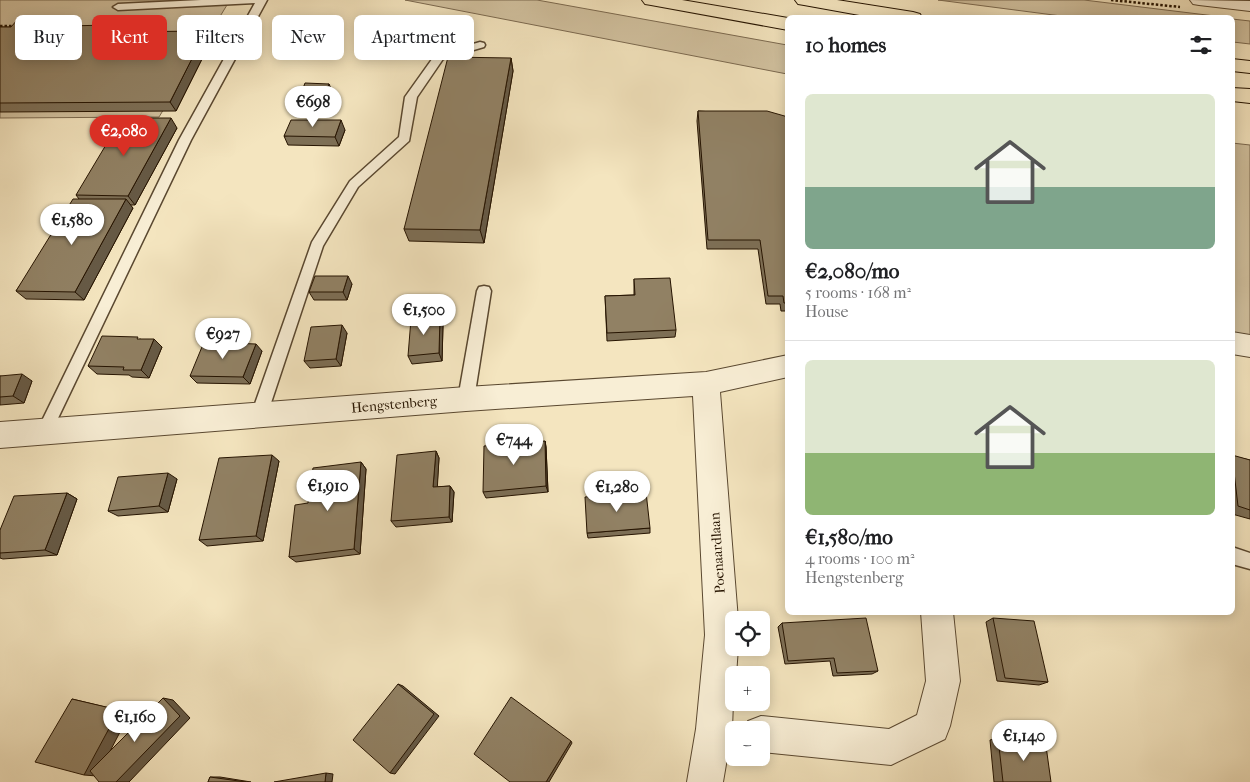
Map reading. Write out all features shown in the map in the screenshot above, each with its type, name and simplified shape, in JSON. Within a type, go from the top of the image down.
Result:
[{"type":"highway","points":[[651,0],[785,23]]},
{"type":"highway","points":[[804,0],[895,15]]},
{"type":"highway","points":[[1235,65],[1250,67]]},
{"type":"highway","points":[[1235,94],[1250,96]]},
{"type":"street","points":[[1199,0],[1250,6]]},
{"type":"street","points":[[1235,344],[1250,346]]},
{"type":"street","name":"Hengstenberg","points":[[0,435],[466,399],[706,384],[785,367]]},
{"type":"street","name":"Poenaardlaan","points":[[705,782],[724,730],[722,635],[706,384]]},
{"type":"street","points":[[770,735],[891,747],[932,726],[943,681],[937,615]]},
{"type":"lane","points":[[44,432],[185,140],[262,0],[118,7]]},
{"type":"lane","points":[[259,415],[317,245],[354,184],[405,138],[411,97],[439,57],[480,45]]},
{"type":"lane","points":[[466,399],[484,290]]},
{"type":"lane","points":[[1235,555],[1250,561]]},
{"type":"path","points":[[0,26],[15,26]]},
{"type":"shaded area","points":[[0,0],[230,0],[221,15],[177,15],[177,60],[194,60],[159,117],[0,118]]},
{"type":"shaded area","points":[[405,0],[537,0],[785,45],[785,74]]},
{"type":"shaded area","points":[[938,0],[1084,0],[1207,15],[1054,15]]},
{"type":"shaded area","points":[[1235,19],[1250,21],[1250,44],[1235,42]]},
{"type":"shaded area","points":[[1235,143],[1250,145],[1250,336],[1235,333]]},
{"type":"building","points":[[15,22],[15,60],[82,60],[82,26],[92,25],[92,60],[167,60],[167,31],[177,31],[177,60],[191,60],[170,102],[0,103],[0,27],[11,27]]},
{"type":"building","points":[[474,57],[511,58],[480,230],[404,229],[447,60],[474,60]]},
{"type":"building","points":[[305,83],[329,84],[326,91],[302,91]]},
{"type":"building","points":[[698,111],[767,111],[785,116],[785,303],[783,296],[768,296],[760,240],[708,240]]},
{"type":"building","points":[[122,118],[171,118],[128,196],[76,195]]},
{"type":"building","points":[[291,120],[341,120],[335,137],[284,136]]},
{"type":"building","points":[[73,199],[126,199],[75,292],[16,291]]},
{"type":"building","points":[[315,276],[348,276],[343,292],[309,292]]},
{"type":"building","points":[[670,278],[676,330],[607,333],[605,296],[635,295],[634,279]]},
{"type":"building","points":[[440,317],[439,353],[408,356],[411,319]]},
{"type":"building","points":[[342,325],[336,359],[304,361],[311,327]]},
{"type":"building","points":[[102,336],[154,339],[141,370],[123,370],[124,367],[88,366]]},
{"type":"building","points":[[204,342],[256,344],[243,377],[190,376]]},
{"type":"building","points":[[22,374],[13,396],[0,397],[0,376]]},
{"type":"building","points":[[545,441],[546,486],[483,492],[484,446]]},
{"type":"building","points":[[436,451],[433,487],[450,486],[449,517],[391,521],[397,455]]},
{"type":"building","points":[[272,455],[256,536],[199,540],[219,458]]},
{"type":"building","points":[[1235,456],[1250,460],[1250,510],[1238,506]]},
{"type":"building","points":[[361,462],[354,549],[289,557],[295,505],[308,503],[313,468]]},
{"type":"building","points":[[168,473],[159,506],[108,511],[118,477]]},
{"type":"building","points":[[646,492],[650,528],[587,533],[585,497]]},
{"type":"building","points":[[67,493],[45,550],[0,553],[0,530],[14,496]]},
{"type":"building","points":[[866,618],[878,671],[837,673],[834,658],[788,661],[782,623]]},
{"type":"building","points":[[993,618],[1034,621],[1048,682],[1005,678]]},
{"type":"building","points":[[398,684],[434,714],[390,773],[353,740]]},
{"type":"building","points":[[511,697],[571,741],[546,782],[510,782],[474,754]]},
{"type":"building","points":[[163,698],[180,716],[116,782],[99,782],[90,771]]},
{"type":"building","points":[[72,699],[119,710],[84,775],[35,762]]},
{"type":"building","points":[[998,738],[1046,746],[1051,782],[1003,782]]},
{"type":"building","points":[[326,773],[325,782],[274,782]]},
{"type":"building","points":[[210,777],[246,782],[208,782]]}]
